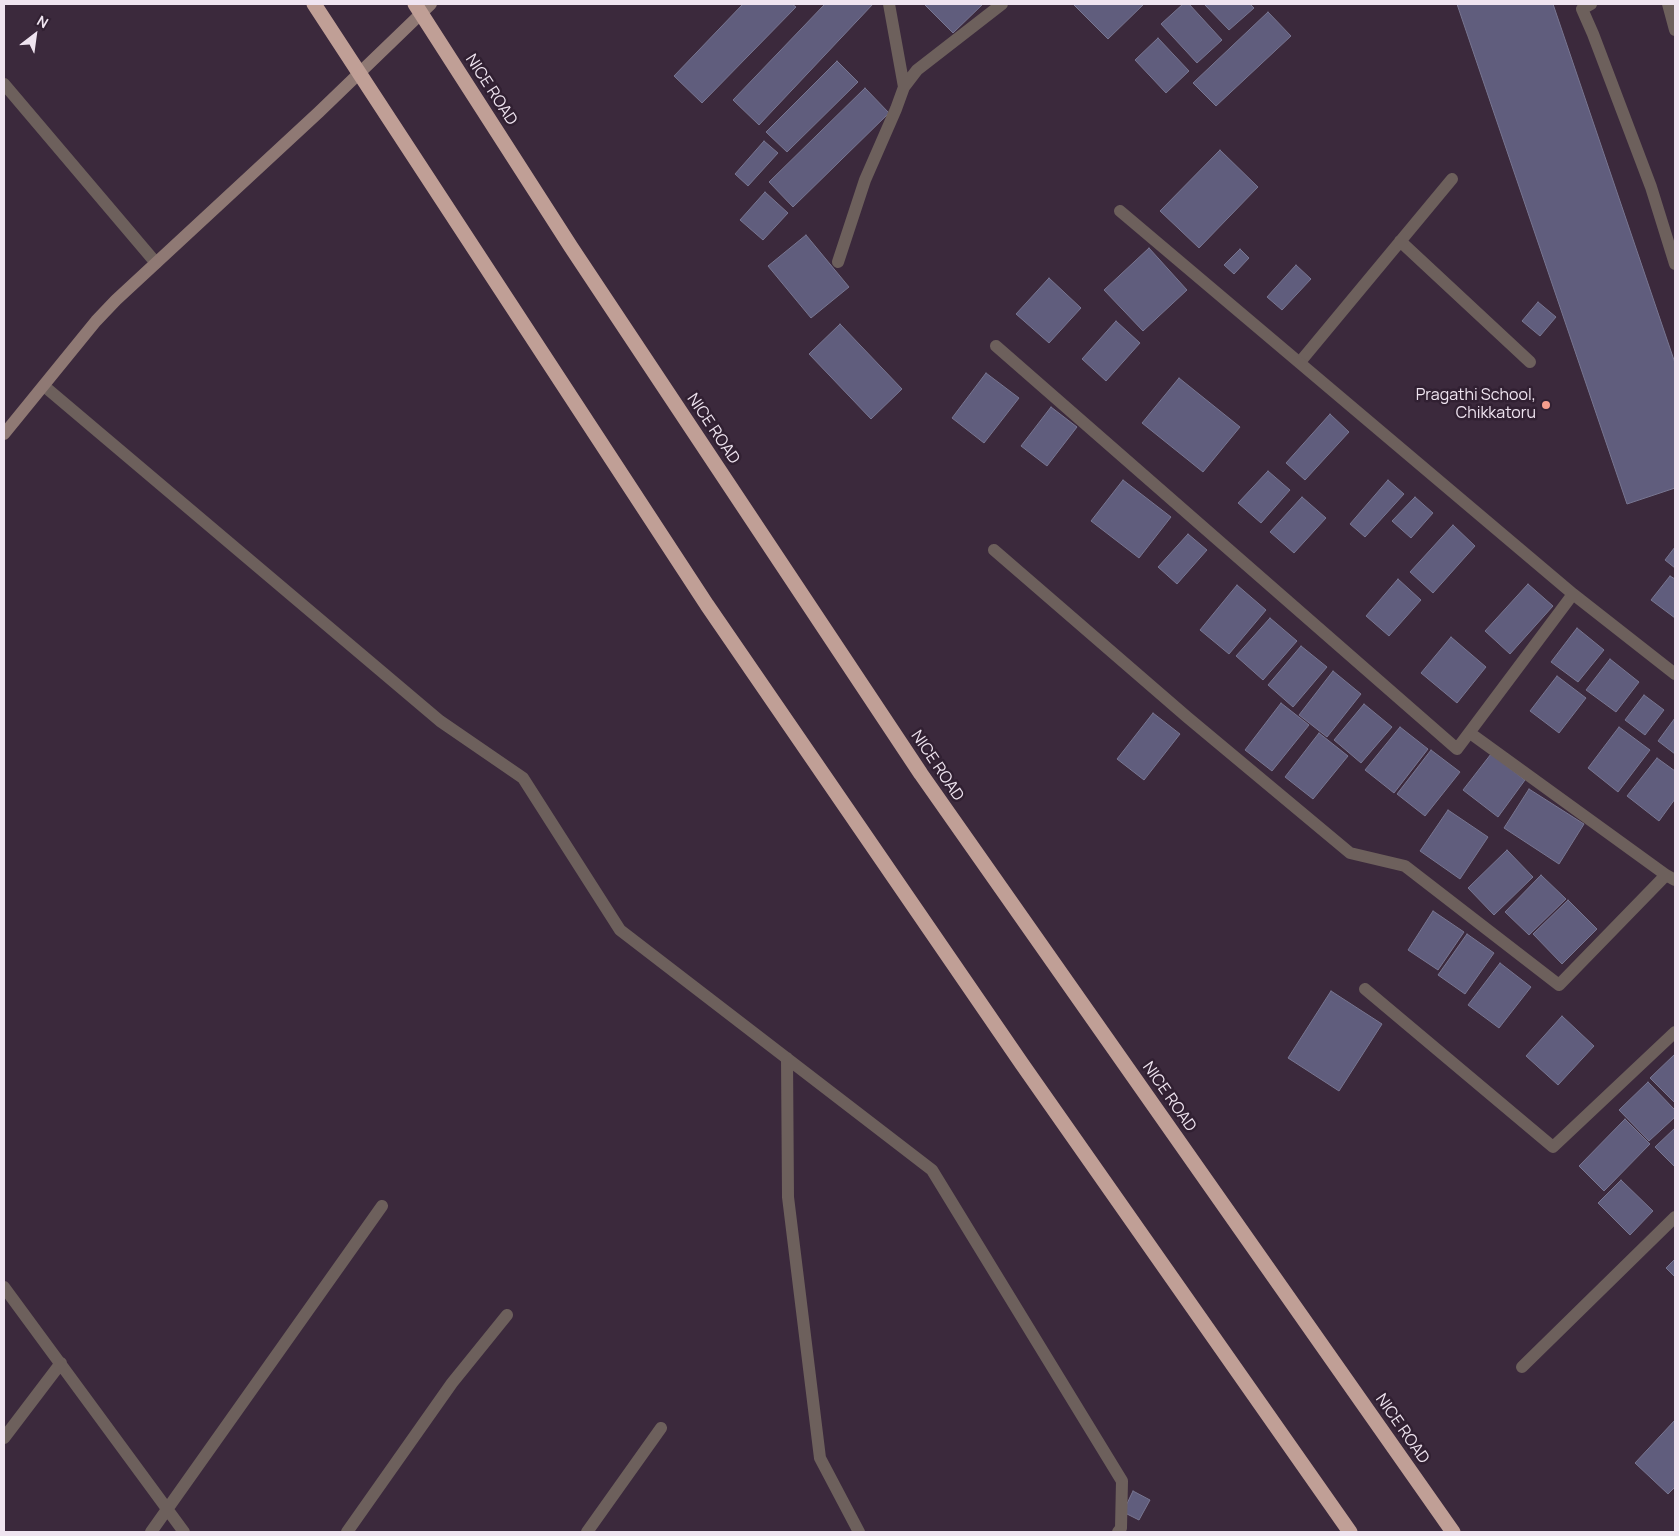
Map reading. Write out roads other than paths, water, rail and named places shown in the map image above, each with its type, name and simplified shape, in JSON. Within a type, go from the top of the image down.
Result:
[{"type":"highway","points":[[314,4],[707,605],[1028,1072],[1350,1532]]},
{"type":"highway","name":"NICE ROAD","points":[[415,4],[570,247],[921,774],[1453,1532]]},
{"type":"street","points":[[4,434],[96,321],[431,4]]},
{"type":"street","points":[[889,4],[904,87]]},
{"type":"street","points":[[838,262],[865,180],[904,87],[916,70],[1002,4]]},
{"type":"street","points":[[1668,4],[1675,30]]},
{"type":"street","points":[[1584,5],[1593,34],[1651,187],[1675,264]]},
{"type":"street","points":[[4,84],[156,263]]},
{"type":"street","points":[[1300,362],[1452,179]]},
{"type":"street","points":[[1120,211],[1573,594],[1675,674]]},
{"type":"street","points":[[1400,242],[1530,362]]},
{"type":"street","points":[[996,346],[1457,749],[1573,594]]},
{"type":"street","points":[[44,386],[440,721],[523,778],[620,930],[932,1170],[1122,1481],[1121,1528],[1118,1532]]},
{"type":"street","points":[[994,550],[1350,853],[1405,866],[1559,985],[1671,878],[1470,733]]},
{"type":"street","points":[[1365,989],[1553,1147],[1675,1032]]},
{"type":"street","points":[[786,1058],[788,1197],[820,1458],[859,1532]]},
{"type":"street","points":[[151,1532],[382,1206]]},
{"type":"street","points":[[1522,1367],[1675,1217]]},
{"type":"street","points":[[4,1287],[184,1532]]},
{"type":"street","points":[[348,1532],[452,1383],[507,1314]]},
{"type":"street","points":[[4,1438],[61,1363]]},
{"type":"street","points":[[588,1532],[661,1428]]},
{"type":"place","name":"Pragathi School, Chikkatoru","points":[[1546,405]]}]
